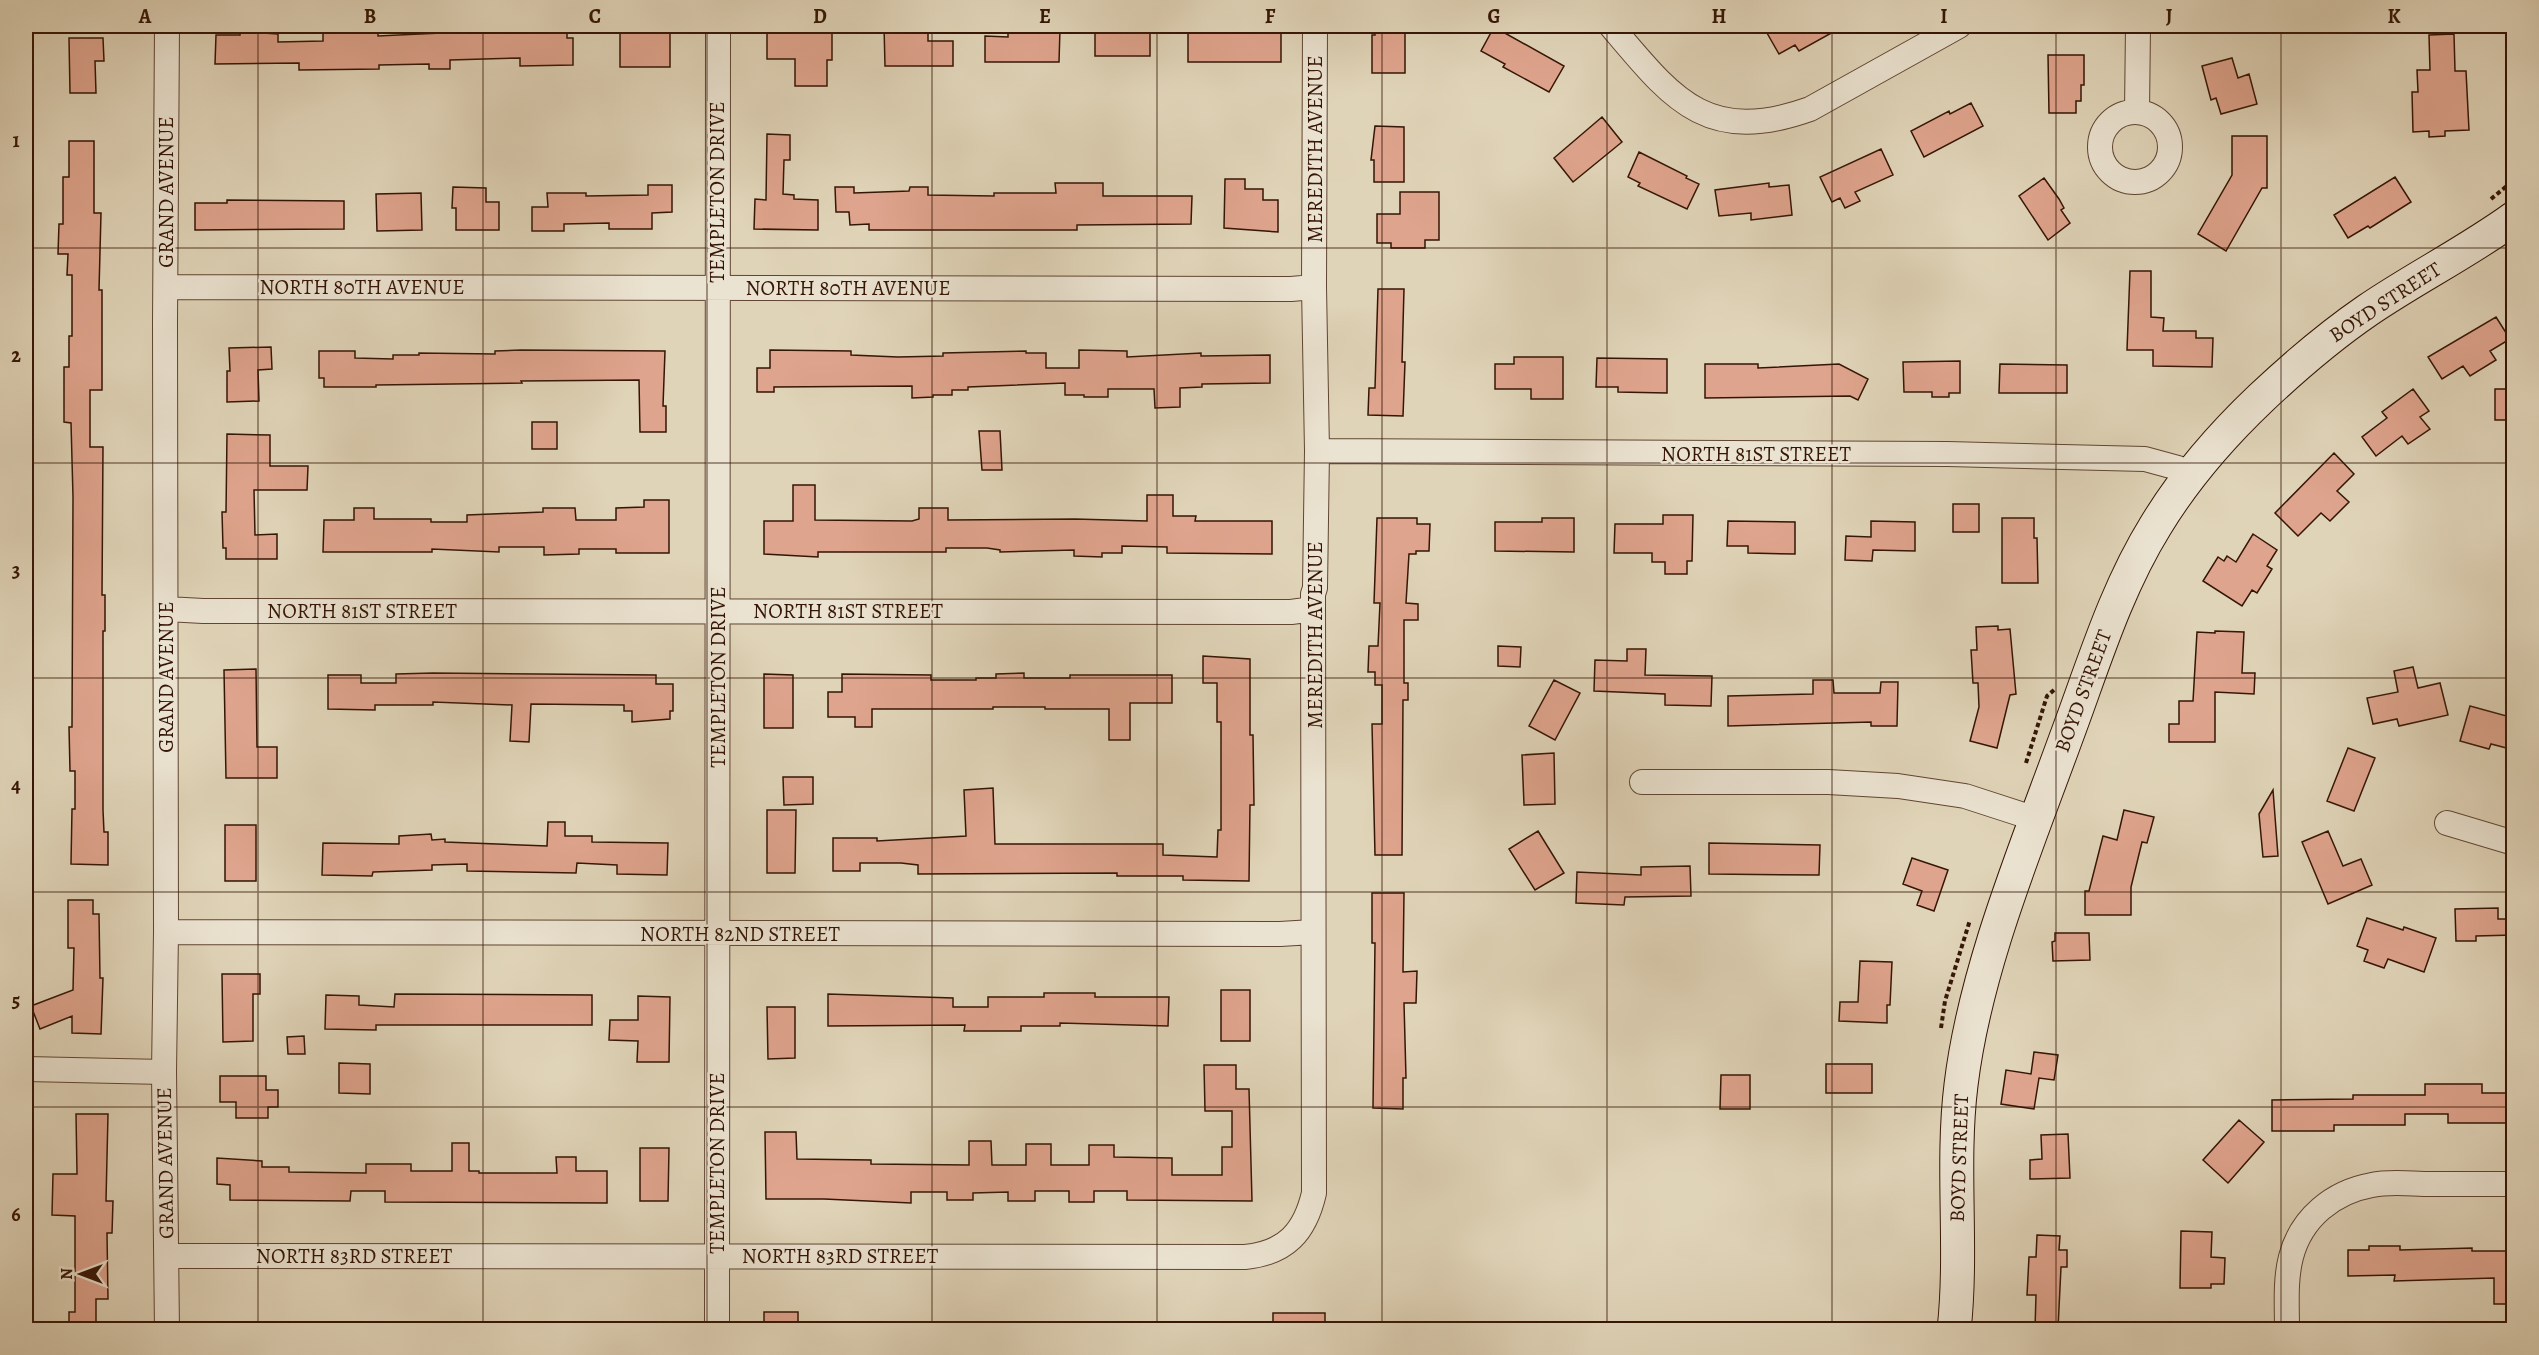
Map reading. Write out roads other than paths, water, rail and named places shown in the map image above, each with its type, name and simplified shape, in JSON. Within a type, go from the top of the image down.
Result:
[{"type":"street","name":"GRAND AVENUE","points":[[167,26],[164,1072],[167,1329]]},
{"type":"street","name":"TEMPLETON DRIVE","points":[[717,1329],[718,26]]},
{"type":"street","name":"MEREDITH AVENUE","points":[[1293,1238],[1310,1211],[1314,1193],[1313,609],[1317,451],[1314,287],[1315,26]]},
{"type":"street","points":[[1611,26],[1668,91],[1689,106],[1708,115],[1735,121],[1754,122],[1784,118],[1810,109],[1959,26]]},
{"type":"street","points":[[2137,112],[2138,26]]},
{"type":"street","name":"BOYD STREET","points":[[1954,1329],[1958,1124],[1969,1033],[1985,969],[2036,819],[2122,587],[2154,527],[2192,475],[2214,447],[2259,400],[2324,342],[2501,209]]},
{"type":"street","name":"NORTH 80TH AVENUE","points":[[167,287],[1292,289],[1314,287]]},
{"type":"street","name":"NORTH 81ST STREET","points":[[1317,451],[1351,453],[1936,454],[2145,459],[2178,468],[2192,475]]},
{"type":"street","name":"NORTH 81ST STREET","points":[[167,609],[203,612],[1291,612],[1313,609]]},
{"type":"street","points":[[1642,782],[1828,782],[1898,786],[1965,796],[2036,819]]},
{"type":"street","points":[[2447,823],[2514,843]]},
{"type":"street","name":"NORTH 82ND STREET","points":[[166,932],[1280,934],[1313,932]]},
{"type":"street","points":[[26,1070],[164,1072]]},
{"type":"street","points":[[2287,1329],[2288,1270],[2298,1236],[2320,1209],[2335,1197],[2372,1185],[2514,1184]]},
{"type":"street","name":"NORTH 83RD STREET","points":[[167,1256],[1245,1257],[1276,1249],[1293,1238]]}]
